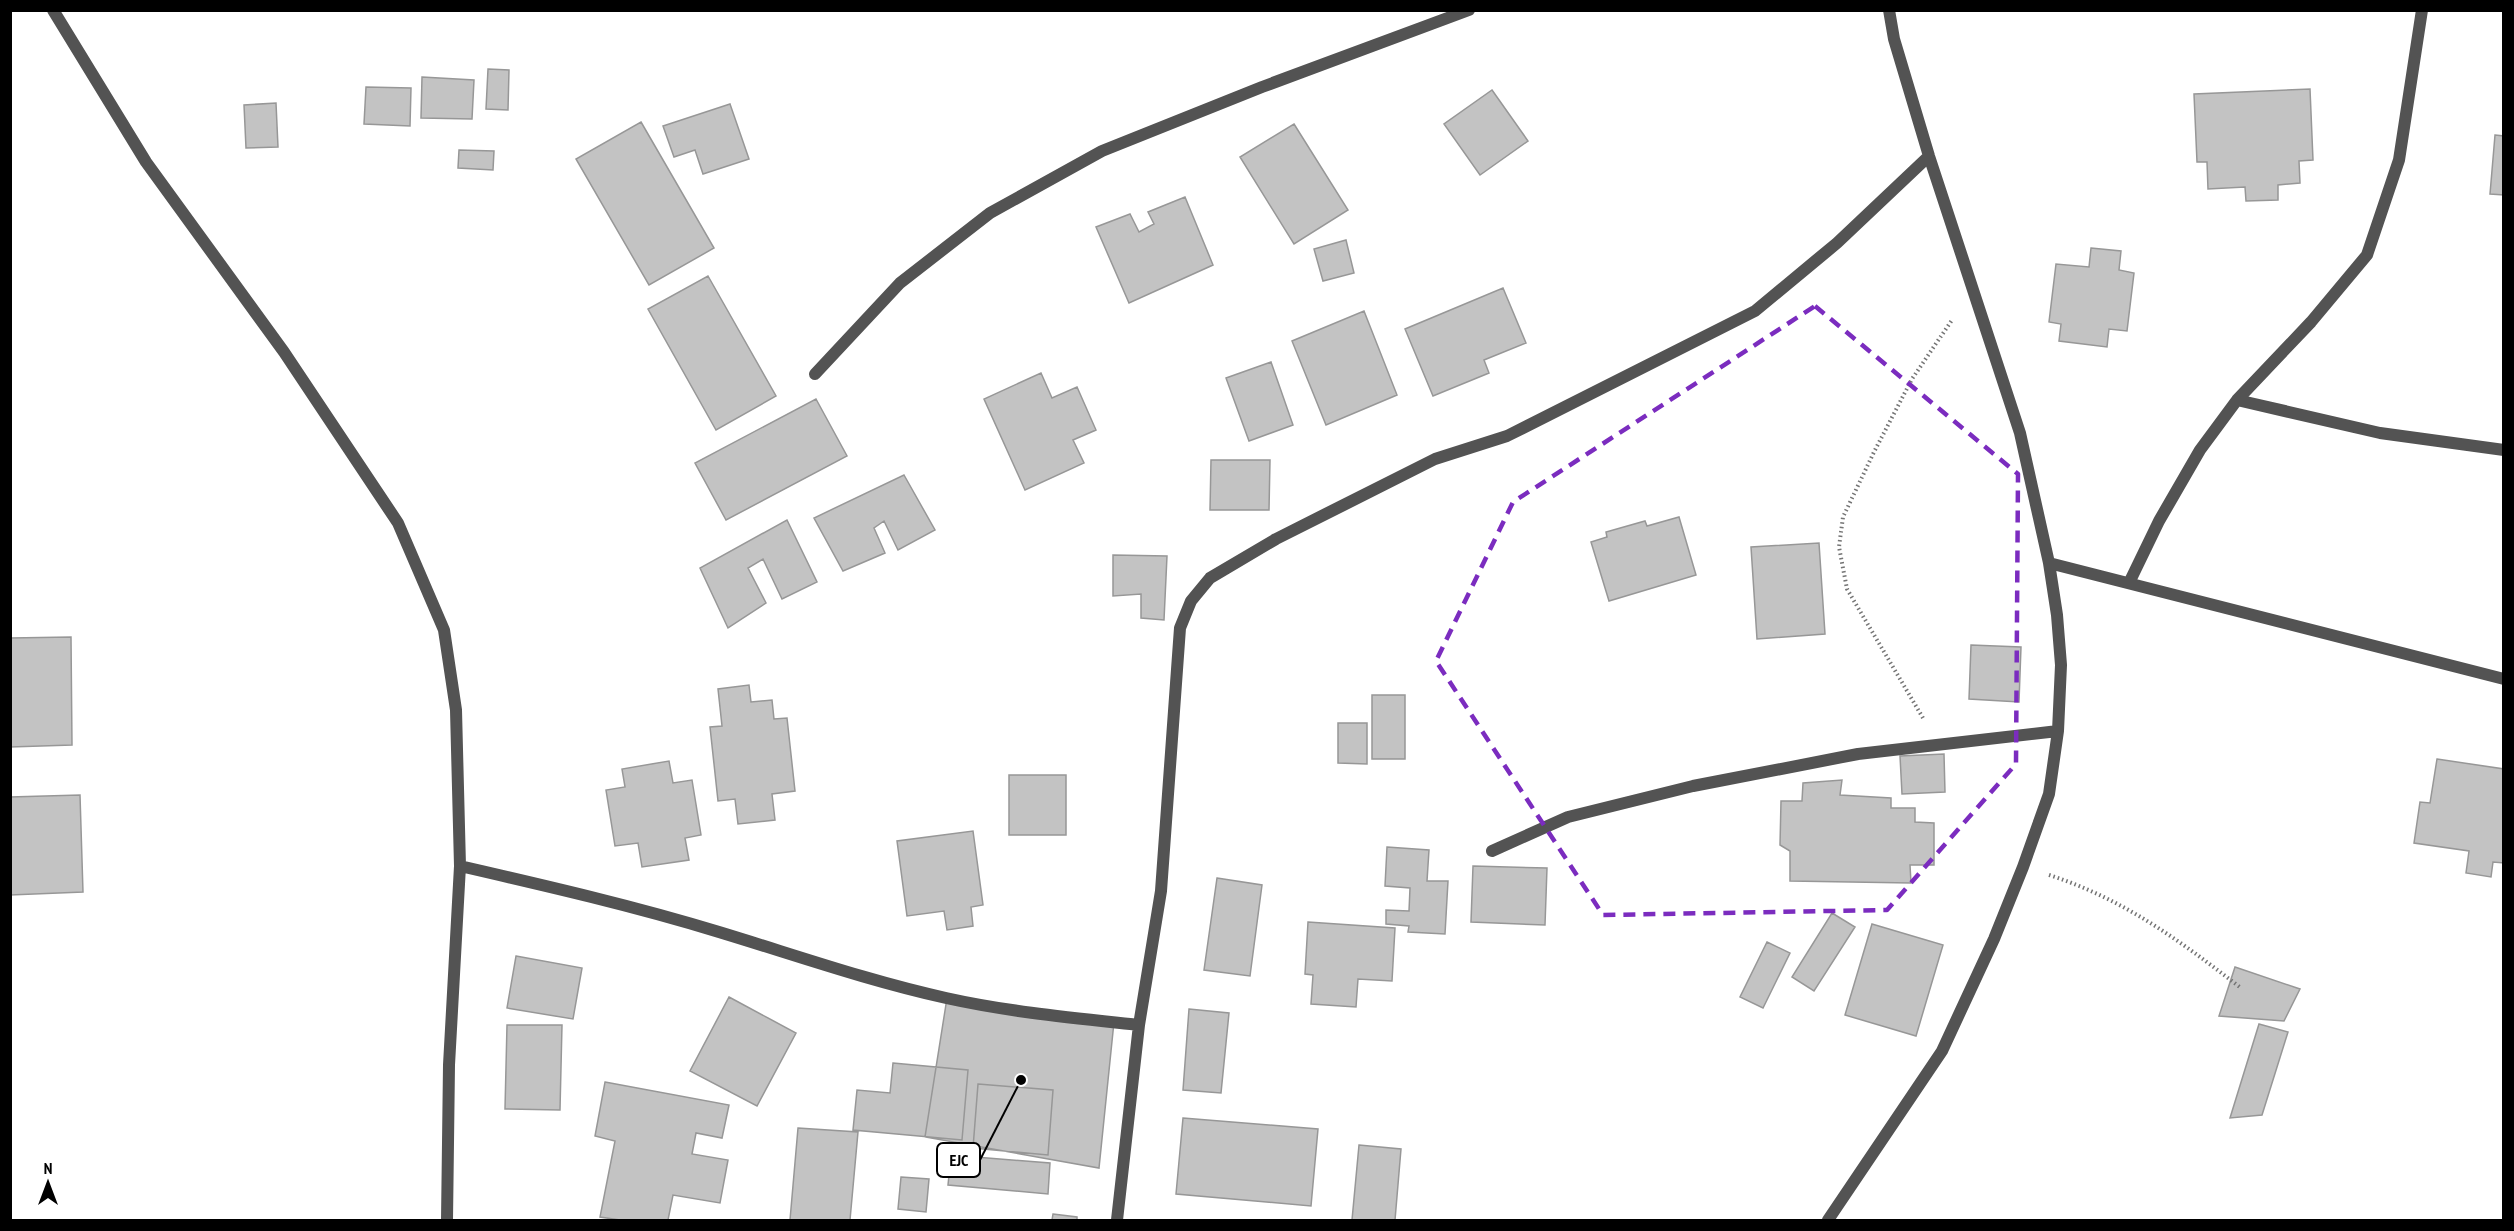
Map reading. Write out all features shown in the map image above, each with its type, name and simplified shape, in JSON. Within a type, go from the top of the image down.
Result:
[{"type":"street","points":[[52,10],[146,162],[284,352],[398,523],[444,630],[456,710],[460,866],[449,1065],[447,1221]]},
{"type":"street","points":[[815,374],[900,283],[990,213],[1102,151],[1262,87],[1469,10]]},
{"type":"street","points":[[1828,1221],[1942,1051],[1994,939],[2023,867],[2049,794],[2058,731],[2061,665],[2049,563],[2020,433],[1929,156],[1894,39],[1889,10]]},
{"type":"street","points":[[2129,583],[2176,491],[2200,450],[2237,400],[2311,322],[2367,255],[2399,160],[2422,10]]},
{"type":"street","points":[[1117,1221],[1139,1025],[1161,891],[1180,628],[1191,602],[1210,578],[1276,539],[1435,459],[1507,436],[1755,311],[1836,243],[1929,156]]},
{"type":"street","points":[[2237,400],[2380,433],[2504,450]]},
{"type":"street","points":[[2049,563],[2504,680]]},
{"type":"street","points":[[1492,851],[1568,817],[1693,786],[1858,754],[2058,731]]},
{"type":"street","points":[[460,866],[602,899],[720,932],[820,965],[947,998],[1050,1016],[1139,1025]]},
{"type":"path","points":[[1938,745],[1847,589],[1839,547],[1843,517],[1912,379],[1974,289]]},
{"type":"path","points":[[2023,867],[2078,884],[2128,908],[2170,932],[2241,988]]},
{"type":"highlighted area","points":[[1815,306],[2018,474],[2016,764],[1887,910],[1603,915],[1436,661],[1513,502]]},
{"type":"building","points":[[488,69],[509,70],[508,110],[486,109]]},
{"type":"building","points":[[422,77],[474,80],[472,119],[421,118]]},
{"type":"building","points":[[366,87],[411,88],[410,126],[364,124]]},
{"type":"building","points":[[2310,89],[2313,160],[2299,161],[2300,183],[2278,185],[2278,200],[2246,201],[2245,187],[2208,189],[2207,162],[2197,162],[2194,94]]},
{"type":"building","points":[[1492,90],[1528,141],[1480,175],[1444,124]]},
{"type":"building","points":[[276,103],[278,147],[246,148],[244,105]]},
{"type":"building","points":[[730,104],[749,159],[703,174],[695,150],[674,157],[663,126]]},
{"type":"building","points":[[641,122],[714,248],[649,285],[576,159]]},
{"type":"building","points":[[1294,124],[1348,210],[1294,244],[1240,157]]},
{"type":"building","points":[[2495,135],[2504,136],[2504,195],[2490,194]]},
{"type":"building","points":[[459,150],[494,151],[493,170],[458,168]]},
{"type":"building","points":[[1185,197],[1213,265],[1129,303],[1096,227],[1130,214],[1139,232],[1154,224],[1148,212]]},
{"type":"building","points":[[1346,240],[1354,273],[1323,281],[1314,249]]},
{"type":"building","points":[[2091,248],[2121,251],[2119,270],[2134,273],[2127,331],[2109,329],[2107,347],[2059,341],[2061,324],[2049,322],[2056,264],[2089,267]]},
{"type":"building","points":[[708,276],[776,396],[716,430],[648,309]]},
{"type":"building","points":[[1503,288],[1526,343],[1484,360],[1489,373],[1433,396],[1405,329]]},
{"type":"building","points":[[1364,311],[1397,395],[1326,425],[1292,341]]},
{"type":"building","points":[[1271,362],[1293,425],[1249,441],[1226,378]]},
{"type":"building","points":[[1041,373],[1052,398],[1077,387],[1096,430],[1073,440],[1084,463],[1025,490],[984,399]]},
{"type":"building","points":[[816,399],[847,456],[726,520],[695,463]]},
{"type":"building","points":[[1211,460],[1270,460],[1269,510],[1210,510]]},
{"type":"building","points":[[904,475],[935,530],[898,550],[884,521],[874,528],[885,553],[843,571],[814,518]]},
{"type":"building","points":[[1679,517],[1696,575],[1609,601],[1591,542],[1607,537],[1606,532],[1645,521],[1647,526]]},
{"type":"building","points":[[787,520],[817,582],[782,599],[763,559],[748,568],[766,603],[728,628],[700,568]]},
{"type":"building","points":[[1819,543],[1825,634],[1757,639],[1751,547]]},
{"type":"building","points":[[1113,555],[1167,556],[1164,620],[1141,618],[1141,594],[1113,596]]},
{"type":"building","points":[[71,637],[72,745],[10,747],[10,638]]},
{"type":"building","points":[[1971,645],[2021,647],[2019,702],[1969,699]]},
{"type":"building","points":[[749,685],[751,702],[772,700],[774,719],[787,718],[795,791],[772,794],[775,820],[738,824],[735,799],[718,801],[710,727],[722,726],[718,689]]},
{"type":"building","points":[[1372,695],[1405,695],[1405,759],[1372,759]]},
{"type":"building","points":[[1338,723],[1367,723],[1367,764],[1338,763]]},
{"type":"building","points":[[1944,754],[1945,792],[1902,794],[1900,756]]},
{"type":"building","points":[[2437,759],[2504,769],[2504,863],[2493,862],[2491,877],[2466,873],[2469,851],[2414,843],[2420,802],[2430,803]]},
{"type":"building","points":[[669,761],[673,783],[692,780],[701,835],[685,838],[689,860],[642,867],[638,843],[615,846],[606,790],[625,787],[622,769]]},
{"type":"building","points":[[1009,775],[1066,775],[1066,835],[1009,835]]},
{"type":"building","points":[[1842,780],[1840,795],[1891,798],[1891,808],[1915,808],[1915,822],[1934,823],[1934,865],[1910,865],[1911,883],[1790,881],[1790,851],[1780,845],[1781,801],[1802,801],[1803,783]]},
{"type":"building","points":[[80,795],[83,892],[10,895],[10,797]]},
{"type":"building","points":[[973,831],[983,905],[971,907],[973,926],[947,930],[944,911],[907,916],[897,841]]},
{"type":"building","points":[[1387,847],[1429,850],[1427,881],[1448,881],[1445,934],[1408,932],[1409,926],[1386,924],[1386,910],[1409,911],[1410,888],[1385,886]]},
{"type":"building","points":[[1473,866],[1547,868],[1545,925],[1471,922]]},
{"type":"building","points":[[1217,878],[1262,885],[1250,976],[1204,970]]},
{"type":"building","points":[[1832,913],[1855,927],[1814,991],[1792,977]]},
{"type":"building","points":[[1308,922],[1395,928],[1392,981],[1358,979],[1356,1007],[1311,1004],[1313,975],[1305,974]]},
{"type":"building","points":[[1872,924],[1943,945],[1916,1036],[1845,1015]]},
{"type":"building","points":[[1767,942],[1790,953],[1763,1008],[1740,997]]},
{"type":"building","points":[[516,956],[582,968],[573,1019],[507,1008]]},
{"type":"building","points":[[2235,967],[2300,989],[2284,1021],[2219,1016]]},
{"type":"building","points":[[729,997],[796,1033],[757,1106],[690,1071]]},
{"type":"building","points":[[947,998],[1114,1022],[1099,1168],[925,1137]]},
{"type":"building","points":[[1189,1009],[1229,1013],[1221,1093],[1183,1090]]},
{"type":"building","points":[[2259,1024],[2288,1032],[2262,1115],[2230,1118]]},
{"type":"building","points":[[507,1025],[562,1025],[560,1110],[505,1109]]},
{"type":"building","points":[[893,1063],[968,1070],[962,1140],[853,1130],[857,1090],[890,1093]]},
{"type":"building","points":[[605,1082],[729,1105],[722,1138],[696,1133],[692,1154],[728,1160],[720,1203],[673,1195],[668,1220],[620,1220],[600,1217],[615,1141],[595,1136]]},
{"type":"building","points":[[978,1084],[1053,1090],[1048,1155],[973,1148]]},
{"type":"building","points":[[1183,1118],[1318,1129],[1311,1206],[1176,1194]]},
{"type":"building","points":[[798,1128],[858,1132],[850,1220],[790,1220]]},
{"type":"building","points":[[1359,1145],[1401,1149],[1395,1220],[1352,1220]]},
{"type":"building","points":[[951,1155],[1050,1163],[1048,1194],[948,1185]]},
{"type":"building","points":[[901,1177],[929,1179],[926,1212],[898,1209]]},
{"type":"building","points":[[1053,1214],[1077,1217],[1077,1220],[1052,1220]]},
{"type":"place","name":"EJC","points":[[1021,1080]]}]
